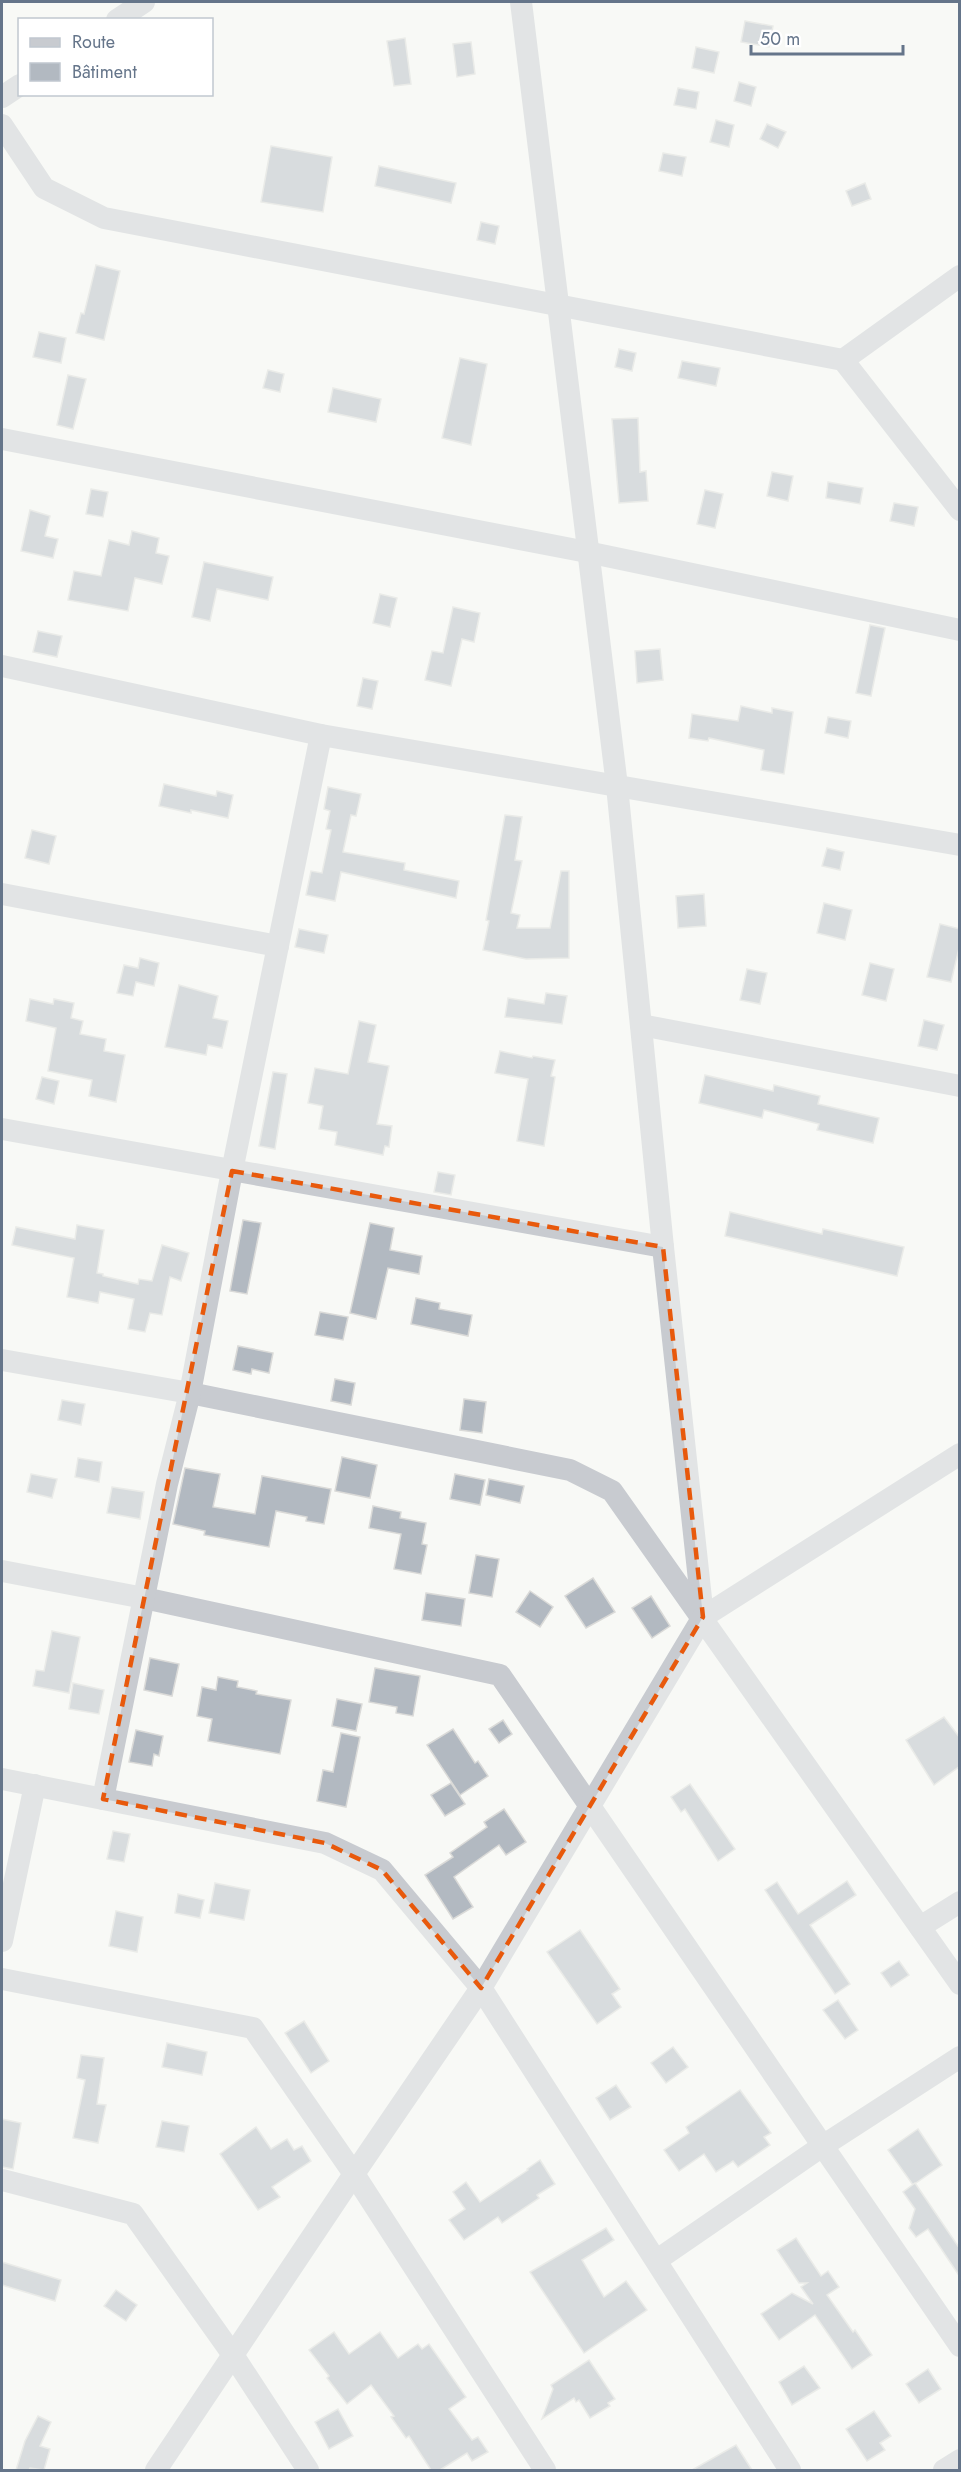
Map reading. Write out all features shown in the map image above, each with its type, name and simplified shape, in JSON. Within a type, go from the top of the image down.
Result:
[{"type":"street","points":[[120,18],[144,2]]},
{"type":"street","points":[[520,2],[617,786],[663,1247],[704,1617]]},
{"type":"street","points":[[2,97],[18,86]]},
{"type":"street","points":[[2,125],[44,188],[104,218],[843,360],[960,510]]},
{"type":"street","points":[[843,360],[960,276]]},
{"type":"street","points":[[2,439],[587,552],[960,630]]},
{"type":"street","points":[[2,666],[321,735],[960,845]]},
{"type":"street","points":[[102,1799],[167,1484],[189,1393],[321,735]]},
{"type":"street","points":[[2,894],[278,946]]},
{"type":"street","points":[[641,1025],[960,1086]]},
{"type":"street","points":[[2,1129],[663,1247]]},
{"type":"street","points":[[2,1359],[189,1393],[570,1470],[612,1491],[704,1617],[960,1984]]},
{"type":"street","points":[[156,2470],[481,1988],[704,1617],[960,1454]]},
{"type":"street","points":[[2,1571],[144,1598],[500,1676],[821,2147],[960,2346]]},
{"type":"street","points":[[2,1779],[325,1843],[382,1870],[481,1988],[790,2470]]},
{"type":"street","points":[[2,1941],[35,1785]]},
{"type":"street","points":[[920,1927],[960,1902]]},
{"type":"street","points":[[2,1978],[253,2028],[354,2174],[545,2470]]},
{"type":"street","points":[[657,2260],[821,2147],[960,2056]]},
{"type":"street","points":[[2,2180],[133,2214],[233,2355],[308,2470]]},
{"type":"street","points":[[944,2470],[960,2460]]},
{"type":"highlighted area","points":[[232,1171],[663,1247],[703,1617],[481,1988],[382,1870],[325,1843],[103,1799]]},
{"type":"building","points":[[745,21],[773,26],[769,47],[741,42]]},
{"type":"building","points":[[405,38],[411,84],[394,86],[387,41]]},
{"type":"building","points":[[471,42],[475,74],[457,77],[453,44]]},
{"type":"building","points":[[696,47],[719,52],[714,73],[692,68]]},
{"type":"building","points":[[739,82],[756,87],[751,106],[734,101]]},
{"type":"building","points":[[678,88],[699,92],[696,109],[674,105]]},
{"type":"building","points":[[716,120],[734,125],[729,147],[710,142]]},
{"type":"building","points":[[767,124],[786,132],[778,148],[760,139]]},
{"type":"building","points":[[271,146],[332,157],[323,212],[261,202]]},
{"type":"building","points":[[663,153],[686,157],[682,176],[659,171]]},
{"type":"building","points":[[379,166],[456,183],[451,203],[375,186]]},
{"type":"building","points":[[865,183],[871,199],[852,206],[846,191]]},
{"type":"building","points":[[481,222],[499,226],[495,244],[477,240]]},
{"type":"building","points":[[96,265],[120,271],[104,340],[76,333],[81,313],[84,314]]},
{"type":"building","points":[[39,332],[66,338],[61,363],[33,357]]},
{"type":"building","points":[[619,349],[636,353],[632,371],[615,367]]},
{"type":"building","points":[[460,358],[487,364],[471,445],[442,438]]},
{"type":"building","points":[[682,361],[720,368],[716,386],[678,378]]},
{"type":"building","points":[[268,370],[284,374],[280,392],[263,388]]},
{"type":"building","points":[[68,375],[86,379],[73,429],[57,425]]},
{"type":"building","points":[[333,388],[381,399],[376,422],[328,412]]},
{"type":"building","points":[[638,418],[640,472],[646,471],[648,501],[619,503],[612,419]]},
{"type":"building","points":[[772,472],[793,476],[788,501],[767,496]]},
{"type":"building","points":[[828,482],[863,488],[860,504],[826,498]]},
{"type":"building","points":[[91,489],[108,492],[103,517],[86,514]]},
{"type":"building","points":[[705,490],[723,494],[715,528],[697,524]]},
{"type":"building","points":[[894,503],[918,507],[914,526],[890,521]]},
{"type":"building","points":[[30,510],[50,516],[45,536],[58,539],[53,558],[21,551]]},
{"type":"building","points":[[132,531],[159,538],[156,553],[169,556],[162,584],[135,578],[128,611],[68,600],[74,571],[101,576],[109,540],[129,545]]},
{"type":"building","points":[[204,562],[273,577],[268,600],[217,589],[210,621],[192,617]]},
{"type":"building","points":[[380,594],[397,598],[390,627],[373,623]]},
{"type":"building","points":[[453,607],[480,613],[474,642],[462,639],[451,686],[425,680],[432,651],[443,653]]},
{"type":"building","points":[[870,625],[885,628],[871,696],[856,693]]},
{"type":"building","points":[[38,631],[62,636],[57,657],[33,652]]},
{"type":"building","points":[[660,649],[663,680],[637,683],[635,651]]},
{"type":"building","points":[[363,678],[378,681],[372,709],[357,706]]},
{"type":"building","points":[[741,706],[772,713],[772,708],[793,712],[784,774],[761,770],[764,750],[709,738],[708,741],[689,738],[692,714],[738,721]]},
{"type":"building","points":[[828,717],[851,721],[848,738],[825,733]]},
{"type":"building","points":[[164,784],[216,796],[217,791],[233,795],[228,818],[159,806]]},
{"type":"building","points":[[328,787],[361,794],[356,816],[351,815],[343,852],[405,863],[404,870],[459,881],[456,898],[341,872],[335,901],[306,895],[311,871],[322,873],[331,830],[326,829],[330,811],[324,809]]},
{"type":"building","points":[[505,815],[522,817],[515,860],[522,861],[511,913],[520,915],[517,928],[550,928],[561,871],[569,871],[569,958],[526,959],[483,950],[489,921],[486,920]]},
{"type":"building","points":[[32,830],[56,836],[49,864],[25,858]]},
{"type":"building","points":[[827,848],[844,852],[840,870],[822,866]]},
{"type":"building","points":[[704,894],[706,926],[678,928],[676,896]]},
{"type":"building","points":[[824,903],[852,910],[845,940],[817,933]]},
{"type":"building","points":[[940,924],[960,929],[960,944],[951,982],[927,977]]},
{"type":"building","points":[[299,929],[328,935],[324,953],[295,947]]},
{"type":"building","points":[[140,958],[159,963],[154,986],[136,982],[133,996],[117,993],[124,965],[138,968]]},
{"type":"building","points":[[870,963],[894,969],[886,1001],[862,995]]},
{"type":"building","points":[[747,969],[767,973],[760,1004],[740,1000]]},
{"type":"building","points":[[179,985],[218,996],[213,1018],[228,1021],[222,1048],[208,1045],[206,1055],[165,1047]]},
{"type":"building","points":[[546,993],[567,996],[562,1024],[505,1017],[508,998],[544,1004]]},
{"type":"building","points":[[30,999],[53,1004],[54,999],[74,1003],[71,1018],[83,1021],[80,1034],[106,1039],[104,1051],[125,1055],[116,1102],[89,1096],[92,1080],[48,1071],[56,1028],[26,1021]]},
{"type":"building","points":[[924,1020],[944,1025],[937,1050],[918,1046]]},
{"type":"building","points":[[359,1021],[376,1025],[368,1062],[389,1066],[377,1124],[392,1126],[389,1147],[385,1146],[383,1155],[335,1145],[337,1132],[319,1129],[323,1106],[308,1103],[315,1068],[348,1074]]},
{"type":"building","points":[[500,1051],[555,1060],[551,1076],[555,1077],[544,1146],[517,1141],[528,1079],[495,1073]]},
{"type":"building","points":[[273,1072],[287,1074],[275,1149],[259,1146]]},
{"type":"building","points":[[705,1075],[773,1091],[774,1085],[820,1096],[818,1104],[879,1118],[873,1143],[817,1130],[819,1124],[764,1110],[762,1118],[699,1103]]},
{"type":"building","points":[[42,1077],[59,1081],[54,1104],[36,1099]]},
{"type":"building","points":[[438,1172],[455,1175],[451,1195],[434,1192]]},
{"type":"building","points":[[730,1212],[822,1234],[823,1229],[904,1247],[897,1276],[725,1236]]},
{"type":"building","points":[[243,1220],[261,1223],[247,1294],[230,1291]]},
{"type":"building","points":[[370,1223],[394,1228],[390,1250],[422,1256],[419,1274],[388,1268],[376,1319],[350,1313]]},
{"type":"building","points":[[77,1225],[104,1230],[97,1273],[103,1276],[138,1284],[139,1279],[152,1281],[162,1245],[189,1253],[181,1281],[170,1277],[162,1315],[150,1313],[145,1332],[128,1329],[134,1299],[100,1292],[98,1303],[67,1297],[74,1258],[12,1245],[16,1227],[75,1239]]},
{"type":"building","points":[[416,1298],[440,1303],[439,1309],[472,1315],[468,1336],[411,1324]]},
{"type":"building","points":[[320,1312],[348,1317],[343,1340],[315,1335]]},
{"type":"building","points":[[238,1346],[273,1353],[269,1373],[252,1369],[251,1374],[233,1370]]},
{"type":"building","points":[[335,1379],[355,1383],[351,1405],[331,1401]]},
{"type":"building","points":[[464,1399],[486,1402],[482,1433],[460,1430]]},
{"type":"building","points":[[62,1400],[85,1404],[81,1425],[58,1420]]},
{"type":"building","points":[[342,1457],[377,1465],[370,1498],[335,1491]]},
{"type":"building","points":[[78,1458],[102,1462],[99,1482],[75,1477]]},
{"type":"building","points":[[185,1468],[220,1474],[213,1507],[255,1514],[262,1476],[331,1489],[324,1524],[306,1521],[307,1517],[276,1511],[269,1547],[204,1535],[205,1531],[173,1524]]},
{"type":"building","points":[[31,1474],[57,1479],[52,1498],[27,1492]]},
{"type":"building","points":[[455,1474],[485,1480],[480,1505],[450,1499]]},
{"type":"building","points":[[489,1479],[524,1486],[520,1503],[486,1495]]},
{"type":"building","points":[[112,1487],[144,1492],[140,1519],[107,1513]]},
{"type":"building","points":[[373,1506],[401,1512],[400,1518],[426,1523],[422,1544],[427,1545],[421,1574],[394,1569],[401,1534],[369,1528]]},
{"type":"building","points":[[476,1555],[499,1559],[492,1597],[469,1593]]},
{"type":"building","points":[[593,1578],[615,1612],[586,1628],[565,1596]]},
{"type":"building","points":[[530,1591],[553,1607],[540,1627],[516,1612]]},
{"type":"building","points":[[426,1593],[465,1599],[461,1626],[422,1620]]},
{"type":"building","points":[[651,1596],[670,1626],[652,1638],[632,1608]]},
{"type":"building","points":[[52,1631],[80,1637],[69,1693],[33,1686],[36,1670],[44,1671]]},
{"type":"building","points":[[150,1658],[179,1664],[172,1696],[144,1690]]},
{"type":"building","points":[[375,1668],[420,1676],[413,1716],[396,1713],[397,1707],[369,1702]]},
{"type":"building","points":[[218,1677],[238,1681],[237,1687],[257,1691],[256,1694],[291,1700],[280,1754],[208,1741],[212,1719],[197,1716],[202,1687],[216,1690]]},
{"type":"building","points":[[73,1683],[104,1690],[99,1714],[69,1709]]},
{"type":"building","points":[[337,1699],[362,1704],[356,1731],[332,1726]]},
{"type":"building","points":[[944,1717],[960,1738],[960,1766],[934,1785],[906,1740]]},
{"type":"building","points":[[503,1720],[512,1734],[499,1743],[489,1729]]},
{"type":"building","points":[[453,1729],[475,1763],[478,1761],[488,1776],[460,1795],[427,1745]]},
{"type":"building","points":[[136,1730],[163,1736],[159,1756],[154,1754],[152,1766],[129,1762]]},
{"type":"building","points":[[341,1733],[360,1737],[346,1807],[317,1801],[323,1770],[333,1772]]},
{"type":"building","points":[[451,1783],[465,1804],[445,1816],[431,1795]]},
{"type":"building","points":[[690,1784],[735,1849],[718,1861],[685,1809],[681,1812],[671,1797]]},
{"type":"building","points":[[504,1809],[526,1842],[506,1855],[499,1845],[454,1877],[473,1907],[453,1919],[425,1875],[453,1857],[450,1853],[487,1827],[484,1822]]},
{"type":"building","points":[[113,1831],[130,1834],[124,1862],[107,1859]]},
{"type":"building","points":[[847,1881],[856,1895],[810,1925],[850,1984],[835,1994],[765,1890],[777,1882],[798,1914]]},
{"type":"building","points":[[215,1883],[250,1890],[244,1920],[209,1913]]},
{"type":"building","points":[[178,1894],[204,1900],[200,1918],[175,1913]]},
{"type":"building","points":[[116,1911],[143,1917],[137,1952],[109,1946]]},
{"type":"building","points":[[580,1930],[620,1989],[612,1994],[621,2007],[597,2024],[547,1952]]},
{"type":"building","points":[[899,1961],[909,1975],[891,1987],[881,1973]]},
{"type":"building","points":[[838,2000],[858,2030],[845,2039],[823,2010]]},
{"type":"building","points":[[304,2021],[329,2061],[311,2073],[285,2033]]},
{"type":"building","points":[[167,2043],[207,2052],[202,2075],[162,2067]]},
{"type":"building","points":[[673,2047],[688,2067],[666,2083],[651,2063]]},
{"type":"building","points":[[81,2055],[104,2058],[97,2104],[106,2105],[98,2143],[73,2138],[85,2080],[77,2078]]},
{"type":"building","points":[[616,2085],[631,2107],[610,2120],[596,2098]]},
{"type":"building","points":[[740,2090],[771,2133],[764,2137],[770,2145],[738,2167],[733,2161],[716,2172],[704,2154],[679,2171],[664,2150],[689,2133],[686,2127]]},
{"type":"building","points":[[2,2119],[21,2123],[13,2169],[2,2167]]},
{"type":"building","points":[[162,2121],[189,2126],[184,2152],[156,2147]]},
{"type":"building","points":[[256,2127],[271,2149],[287,2139],[294,2150],[302,2146],[311,2161],[272,2187],[280,2197],[258,2210],[220,2154]]},
{"type":"building","points":[[918,2129],[942,2165],[913,2185],[888,2150]]},
{"type":"building","points":[[540,2160],[555,2184],[537,2195],[539,2198],[502,2223],[498,2217],[464,2240],[449,2220],[465,2209],[453,2192],[466,2182],[480,2202]]},
{"type":"building","points":[[915,2183],[960,2249],[960,2277],[928,2229],[916,2237],[909,2228],[915,2209],[903,2192]]},
{"type":"building","points":[[606,2228],[614,2240],[582,2260],[604,2297],[626,2281],[647,2310],[584,2353],[530,2272]]},
{"type":"building","points":[[796,2238],[821,2276],[828,2271],[839,2287],[827,2295],[872,2355],[852,2369],[815,2315],[779,2340],[761,2314],[792,2293],[813,2304],[801,2287],[807,2283],[799,2283],[777,2250]]},
{"type":"building","points":[[2,2262],[61,2280],[55,2301],[2,2285]]},
{"type":"building","points":[[116,2290],[137,2305],[126,2321],[104,2306]]},
{"type":"building","points":[[334,2332],[349,2354],[380,2332],[398,2358],[418,2344],[422,2349],[429,2344],[466,2397],[449,2409],[472,2440],[478,2437],[488,2452],[472,2461],[467,2453],[440,2470],[431,2470],[409,2436],[406,2438],[391,2417],[394,2416],[371,2385],[347,2404],[327,2378],[329,2376],[309,2350]]},
{"type":"building","points":[[589,2360],[615,2399],[608,2403],[610,2406],[590,2418],[579,2400],[576,2402],[574,2398],[542,2419],[553,2389],[551,2385]]},
{"type":"building","points":[[804,2366],[820,2388],[792,2405],[779,2382]]},
{"type":"building","points":[[928,2369],[941,2389],[919,2403],[906,2384]]},
{"type":"building","points":[[338,2409],[353,2436],[329,2449],[315,2422]]},
{"type":"building","points":[[874,2411],[891,2436],[880,2443],[885,2450],[867,2461],[846,2429]]},
{"type":"building","points":[[38,2416],[51,2422],[40,2446],[50,2449],[44,2470],[30,2468],[29,2470],[16,2470],[25,2441]]},
{"type":"building","points":[[736,2445],[752,2470],[692,2470]]}]
